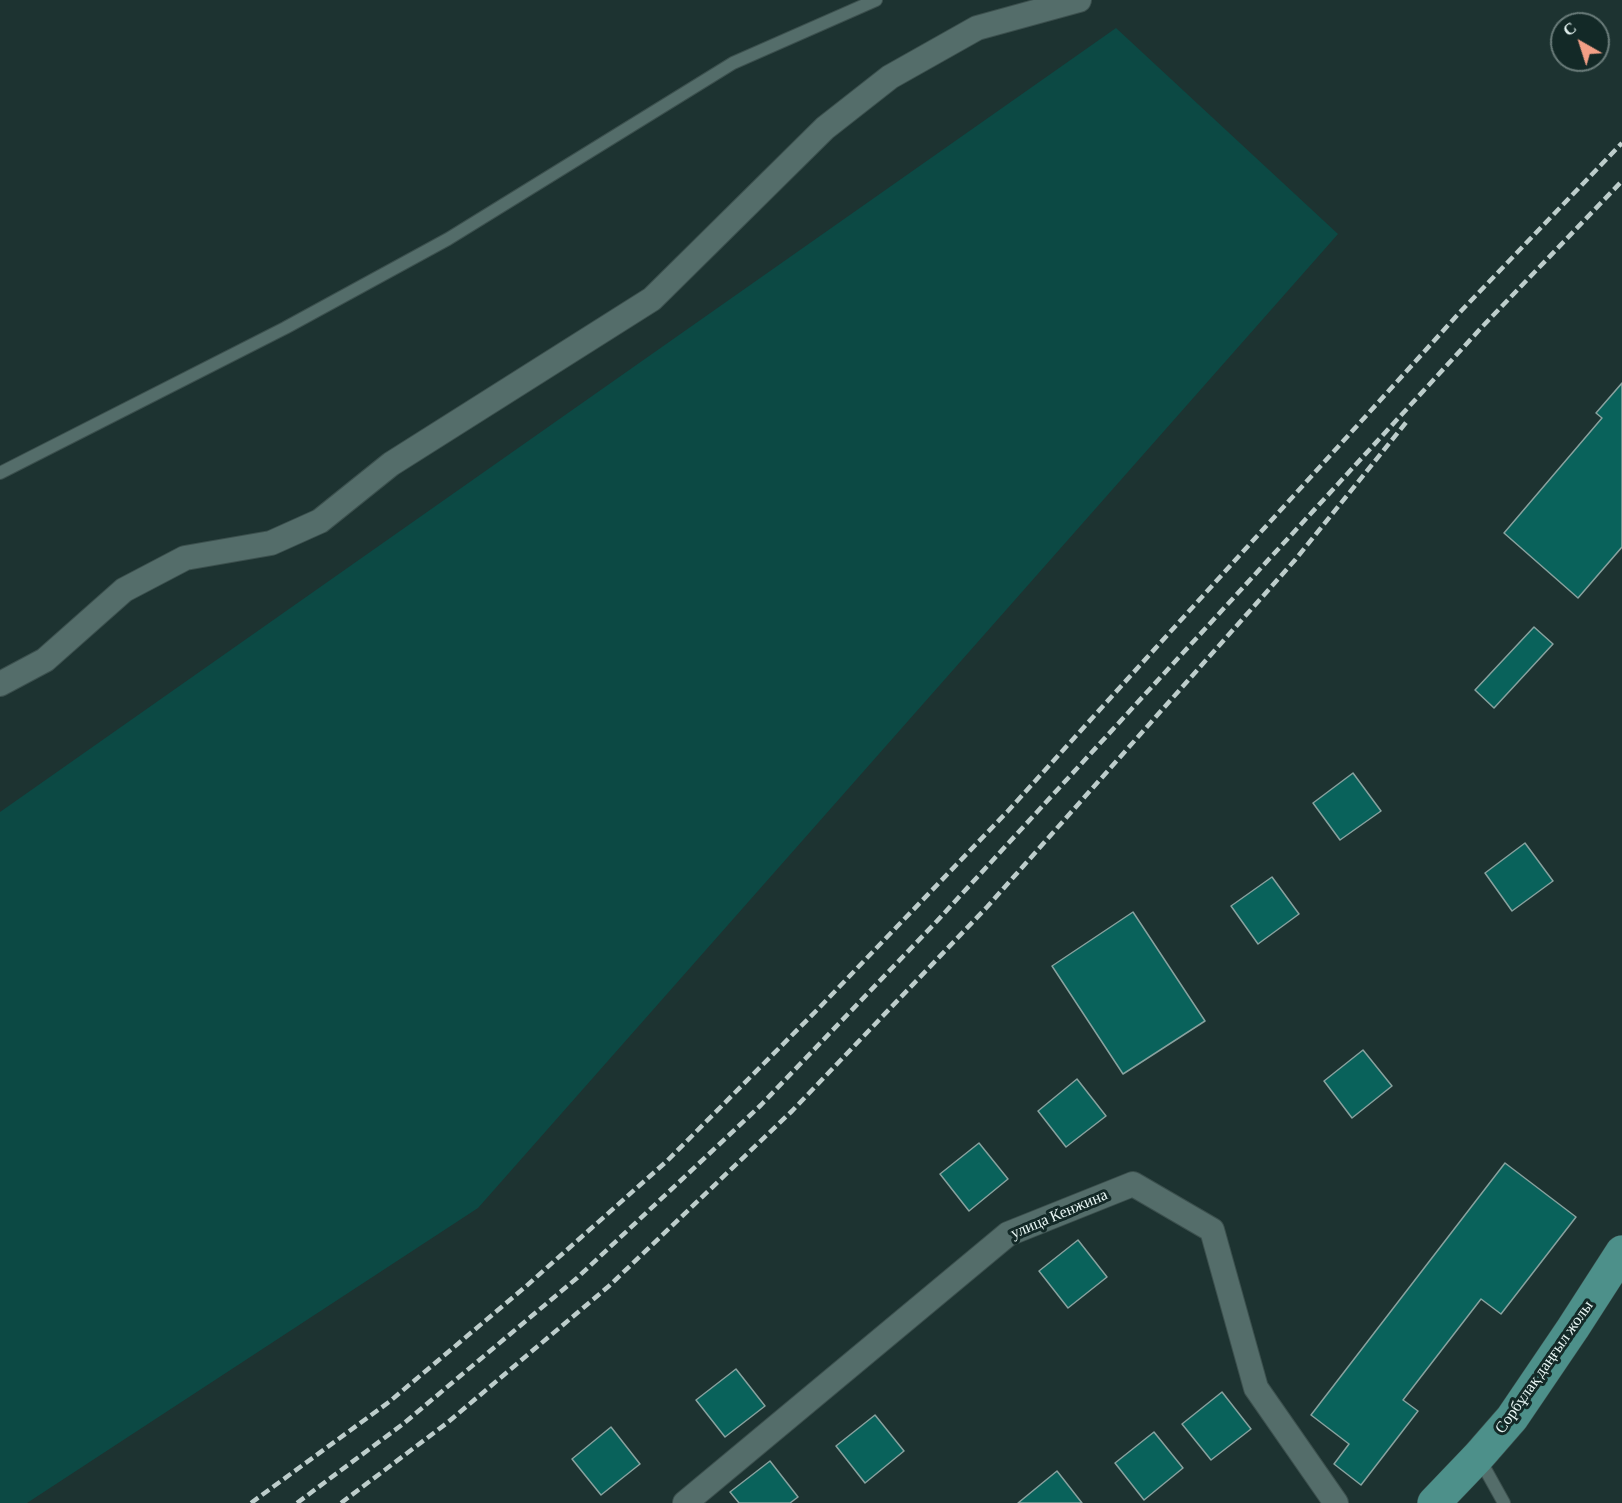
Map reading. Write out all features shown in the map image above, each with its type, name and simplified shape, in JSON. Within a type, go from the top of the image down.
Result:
[{"type":"main road","name":"Сорбұлақ даңғыл жолы","points":[[1434,1503],[1512,1418],[1622,1252]]},
{"type":"street","points":[[0,684],[45,660],[124,590],[185,558],[271,543],[320,521],[391,464],[652,300],[825,128],[890,77],[976,28],[1079,0]]},
{"type":"street","name":"улица Кенжина","points":[[685,1503],[1008,1234],[1133,1184],[1212,1230],[1256,1388],[1336,1503]]},
{"type":"lane","points":[[0,473],[285,328],[448,239],[733,63],[876,0]]},
{"type":"lane","points":[[1478,1457],[1504,1503]]},
{"type":"green space","points":[[1116,28],[1338,234],[478,1208],[27,1503],[0,1503],[0,812]]},
{"type":"building","points":[[1622,383],[1622,547],[1578,598],[1504,533],[1602,418],[1596,413]]},
{"type":"building","points":[[1534,627],[1553,644],[1494,708],[1475,690]]},
{"type":"building","points":[[1353,773],[1381,811],[1340,840],[1313,803]]},
{"type":"building","points":[[1525,843],[1553,881],[1512,911],[1485,873]]},
{"type":"building","points":[[1272,877],[1299,914],[1258,944],[1231,906]]},
{"type":"building","points":[[1133,912],[1205,1021],[1123,1074],[1052,966]]},
{"type":"building","points":[[1363,1050],[1392,1086],[1352,1118],[1324,1081]]},
{"type":"building","points":[[1077,1079],[1106,1116],[1066,1147],[1038,1111]]},
{"type":"building","points":[[979,1143],[1008,1179],[969,1211],[940,1174]]},
{"type":"building","points":[[1505,1163],[1576,1217],[1501,1314],[1481,1299],[1403,1400],[1418,1411],[1361,1485],[1334,1464],[1349,1444],[1311,1415]]},
{"type":"building","points":[[1078,1240],[1107,1277],[1068,1308],[1039,1271]]},
{"type":"building","points":[[736,1369],[765,1406],[725,1437],[696,1400]]},
{"type":"building","points":[[1222,1392],[1251,1429],[1211,1460],[1182,1424]]},
{"type":"building","points":[[875,1415],[904,1451],[865,1483],[836,1446]]},
{"type":"building","points":[[611,1427],[640,1464],[601,1495],[572,1459]]},
{"type":"building","points":[[1154,1432],[1183,1468],[1144,1500],[1115,1463]]},
{"type":"building","points":[[770,1461],[798,1497],[790,1503],[739,1503],[730,1492]]},
{"type":"building","points":[[1057,1471],[1082,1503],[1018,1503]]},
{"type":"railway","points":[[251,1503],[389,1402],[524,1288],[667,1161],[818,1009],[1007,812],[1462,310],[1622,143]]},
{"type":"railway","points":[[297,1503],[403,1424],[577,1278],[761,1105],[937,921],[1482,327],[1622,181]]},
{"type":"railway","points":[[341,1503],[447,1423],[609,1286],[792,1111],[987,907],[1295,560],[1408,420]]}]
